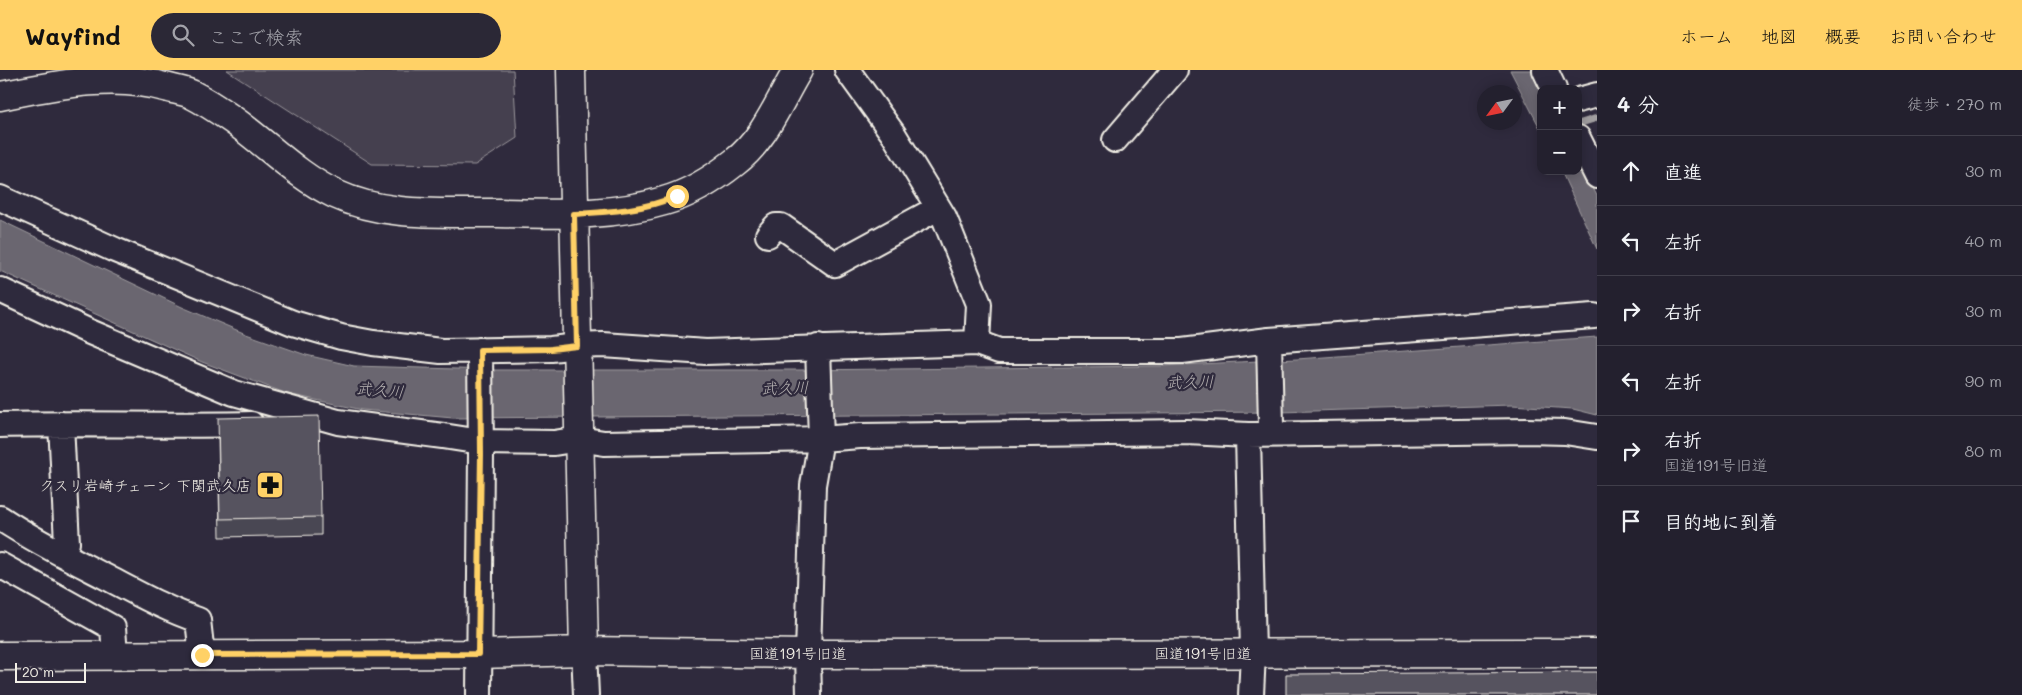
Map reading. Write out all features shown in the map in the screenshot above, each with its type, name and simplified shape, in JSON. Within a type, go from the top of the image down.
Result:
[{"type":"street","points":[[571,70],[586,695]]},
{"type":"street","points":[[0,96],[77,82],[117,80],[151,83],[190,94],[232,119],[302,174],[335,194],[371,206],[406,212],[574,214],[610,212],[665,201],[708,180],[748,152],[774,113],[798,70]]},
{"type":"street","points":[[847,70],[894,135],[944,217],[979,304],[977,343]]},
{"type":"street","points":[[1115,140],[1175,70]]},
{"type":"street","points":[[1545,70],[1552,85]]},
{"type":"street","points":[[1582,99],[1597,95]]},
{"type":"street","points":[[1582,146],[1597,176]]},
{"type":"street","points":[[0,198],[115,250],[293,323],[341,337],[374,343],[480,354],[551,349],[577,351],[603,345],[706,352],[818,353],[977,343],[1000,352],[1182,351],[1594,316]]},
{"type":"street","points":[[768,235],[776,226],[780,226],[835,264],[938,208]]},
{"type":"street","points":[[0,290],[90,332],[234,393],[338,422],[443,436],[554,443],[579,433],[604,443],[821,434],[860,436],[1187,432],[1248,435],[1527,431],[1565,432],[1597,437]]},
{"type":"street","points":[[1270,344],[1271,424]]},
{"type":"street","points":[[809,695],[808,654],[813,485],[821,434],[818,353]]},
{"type":"street","points":[[479,695],[480,354]]},
{"type":"street","points":[[0,425],[184,425],[338,422]]},
{"type":"street","points":[[61,424],[67,543],[63,554]]},
{"type":"street","points":[[1248,435],[1253,653],[1251,695]]},
{"type":"street","points":[[0,518],[63,554],[169,609],[198,620],[202,655]]},
{"type":"street","points":[[0,565],[113,628],[115,655]]},
{"type":"street","name":"国道191号旧道","points":[[0,656],[478,654],[584,651],[808,654],[1597,653]]},
{"type":"shaded area","points":[[227,70],[513,70],[517,138],[475,165],[372,164]]},
{"type":"water","points":[[1510,70],[1535,70],[1540,85],[1537,85],[1537,122],[1522,93],[1522,85],[1518,85]]},
{"type":"water","points":[[1582,165],[1597,196],[1597,249],[1563,175],[1582,175]]},
{"type":"water","name":"武久川","points":[[0,220],[182,307],[246,334],[306,355],[354,366],[491,370],[801,370],[1162,366],[1297,359],[1597,337],[1597,415],[1573,409],[1512,405],[1280,412],[453,418],[363,410],[288,394],[202,362],[0,271]]},
{"type":"building","name":"クスリ岩崎チェーン 下関武久店","points":[[319,416],[321,517],[220,519],[218,418]]},
{"type":"building","points":[[1597,672],[1597,695],[1286,695],[1286,674]]},
{"type":"waterway","points":[[1582,123],[1597,118]]},
{"type":"place","name":"クスリ岩崎チェーン 下関武久店","points":[[270,485]]},
{"type":"route","points":[[202,655],[478,654],[480,621],[480,350],[551,349],[577,346],[574,214],[610,212],[665,201],[677,196]]}]
